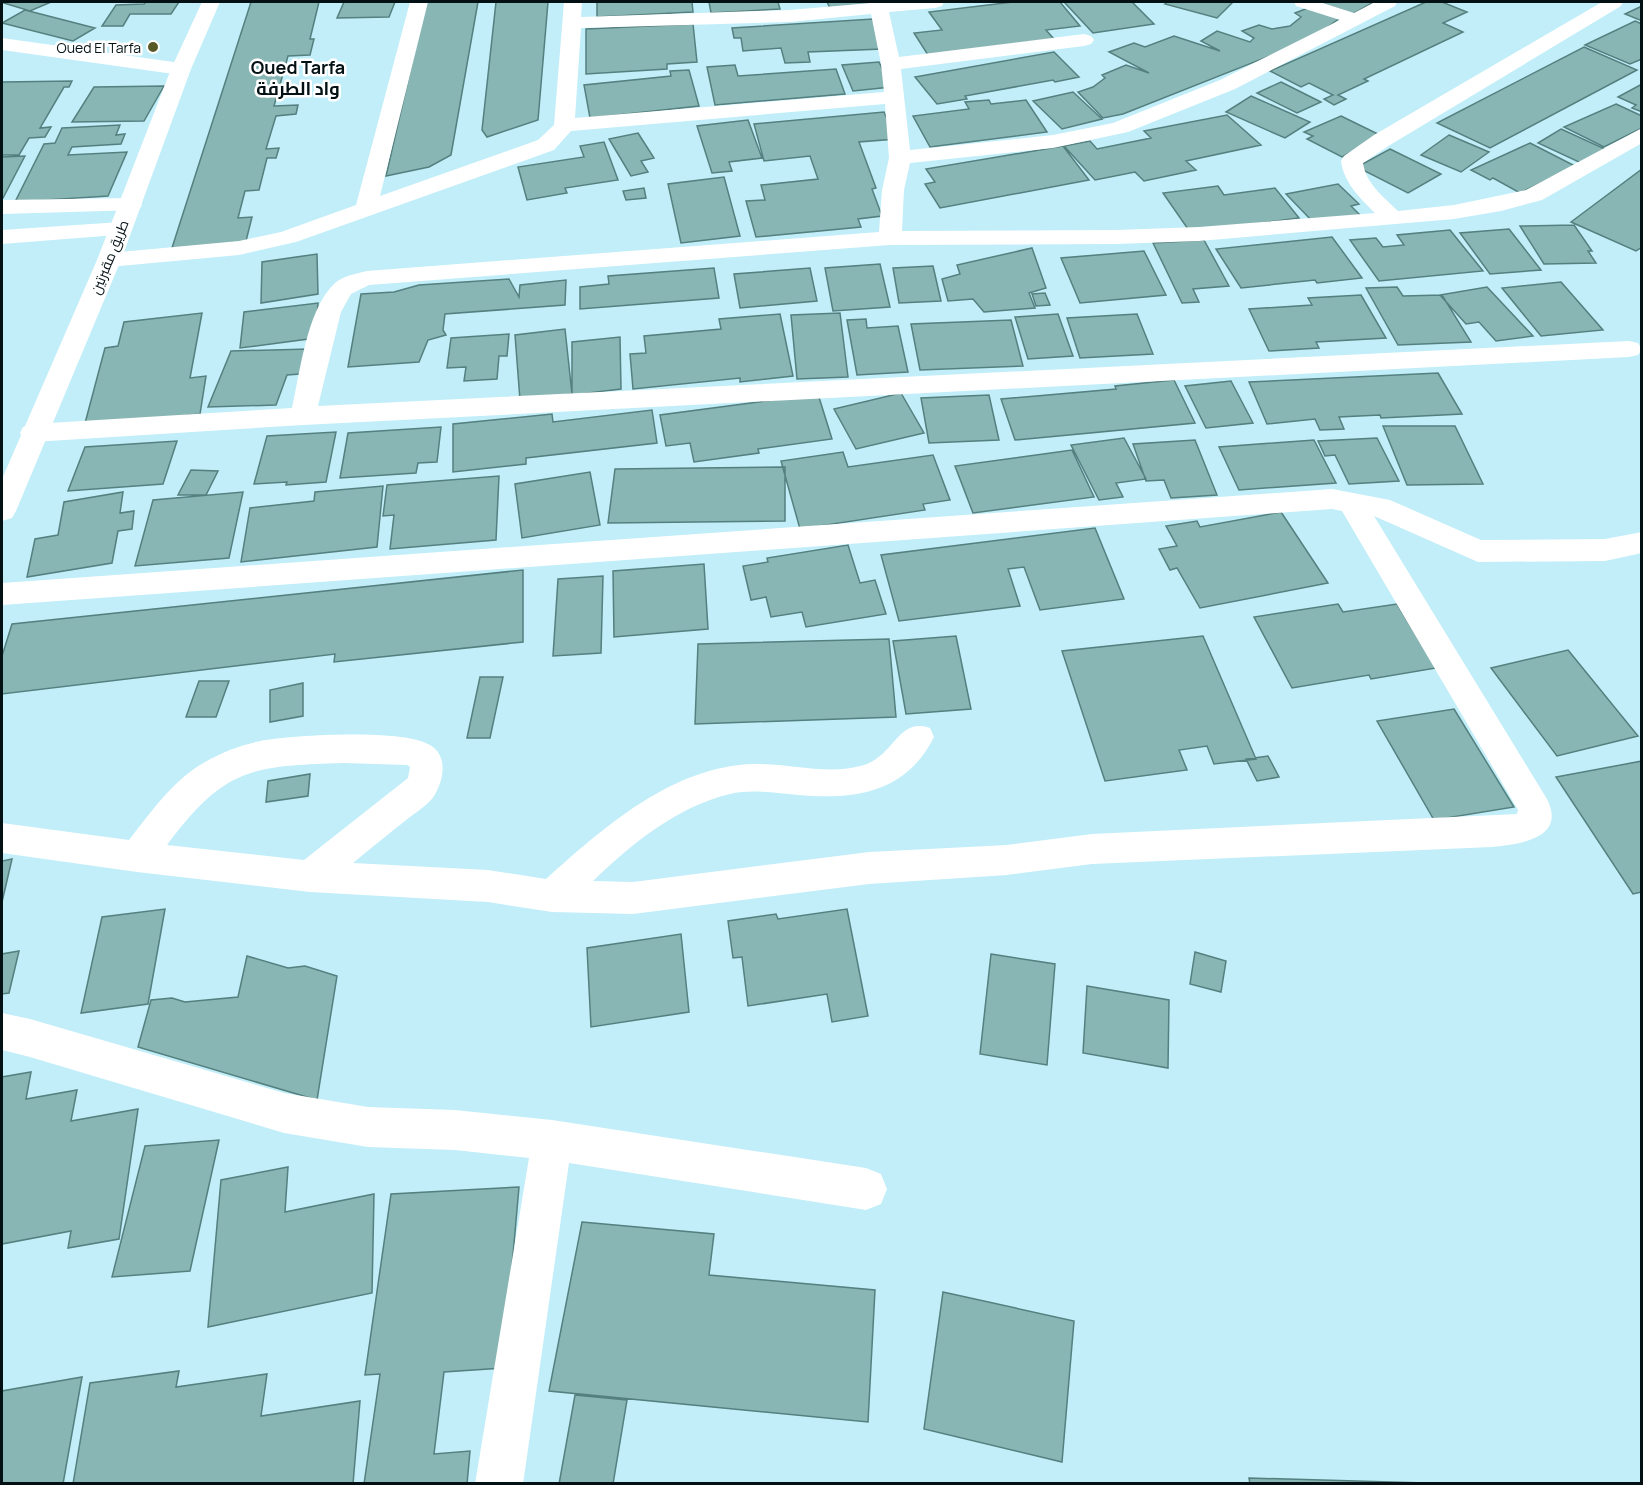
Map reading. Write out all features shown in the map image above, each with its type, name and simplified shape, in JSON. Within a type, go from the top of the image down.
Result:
[{"type":"street","name":"طريق مقبرتين","points":[[2,511],[33,433],[109,260],[181,69],[212,2]]},
{"type":"street","points":[[366,209],[419,2]]},
{"type":"street","points":[[109,260],[239,248],[263,243],[320,226],[546,145],[557,135],[564,124],[572,12],[758,17],[935,2]]},
{"type":"street","points":[[1303,2],[1355,19]]},
{"type":"street","points":[[900,158],[1062,140],[1105,132],[1200,97],[1280,60],[1388,2]]},
{"type":"street","points":[[1393,218],[1359,181],[1352,171],[1352,161],[1382,140],[1614,2]]},
{"type":"street","points":[[879,8],[891,64],[900,158],[893,190],[890,238]]},
{"type":"street","points":[[891,64],[1084,40]]},
{"type":"street","points":[[2,44],[181,69]]},
{"type":"street","points":[[564,124],[895,97]]},
{"type":"street","points":[[303,416],[328,313],[342,289],[358,281],[414,273],[890,238],[1127,237],[1289,228],[1454,212],[1534,195],[1641,134]]},
{"type":"street","points":[[2,207],[130,205]]},
{"type":"street","points":[[2,237],[121,229]]},
{"type":"street","points":[[33,433],[303,416],[1629,349]]},
{"type":"street","points":[[2,594],[1332,499],[1380,507],[1478,551],[1605,549],[1641,542]]},
{"type":"street","points":[[2,838],[137,857],[310,876],[488,886],[552,896],[633,898],[868,868],[1007,860],[1092,849],[1480,832],[1525,828],[1533,821],[1535,809],[1351,502]]},
{"type":"street","points":[[552,896],[619,836],[680,800],[714,784],[746,778],[770,778],[812,784],[850,782],[883,772],[900,759],[918,737]]},
{"type":"street","points":[[137,857],[196,786],[212,774],[247,758],[283,752],[395,750],[417,754],[424,760],[428,769],[421,788],[310,876]]},
{"type":"street","points":[[2,1032],[41,1041],[284,1113],[368,1126],[455,1130],[552,1140],[866,1189]]},
{"type":"street","points":[[499,1484],[552,1140]]},
{"type":"building","points":[[51,2],[30,11],[4,3]]},
{"type":"building","points":[[179,2],[171,14],[130,14],[123,26],[102,26],[116,5]]},
{"type":"building","points":[[251,2],[319,2],[310,39],[314,39],[310,55],[288,56],[274,106],[298,105],[296,114],[276,116],[266,149],[279,148],[276,158],[267,158],[259,190],[245,191],[238,218],[252,217],[245,245],[171,251]]},
{"type":"building","points":[[344,2],[395,2],[389,17],[337,18]]},
{"type":"building","points":[[426,2],[478,2],[451,155],[429,167],[386,176]]},
{"type":"building","points":[[496,2],[548,2],[538,120],[487,137],[482,130]]},
{"type":"building","points":[[597,2],[692,2],[693,12],[597,17]]},
{"type":"building","points":[[709,2],[778,2],[780,9],[711,13]]},
{"type":"building","points":[[827,2],[880,2],[882,5],[831,10]]},
{"type":"building","points":[[1013,2],[1060,2],[1080,26],[1046,30],[1054,39],[928,55],[914,33],[942,30],[929,12]]},
{"type":"building","points":[[1064,2],[1132,2],[1154,24],[1093,33]]},
{"type":"building","points":[[1168,2],[1233,2],[1217,18],[1165,4]]},
{"type":"building","points":[[1318,2],[1374,2],[1353,14]]},
{"type":"building","points":[[1426,2],[1442,2],[1467,12],[1443,23],[1463,32],[1364,79],[1368,81],[1338,95],[1346,99],[1334,105],[1324,99],[1333,95],[1309,83],[1301,87],[1270,71]]},
{"type":"building","points":[[1642,6],[1642,21],[1625,14]]},
{"type":"building","points":[[1308,8],[1340,18],[1310,40],[1123,114],[1103,118],[1078,92],[1093,87],[1105,78],[1102,75],[1126,65],[1149,73],[1109,52],[1134,43],[1145,47],[1174,36],[1220,51],[1201,41],[1217,31],[1250,42],[1254,38],[1242,31],[1259,25],[1272,29],[1290,26],[1301,17],[1295,13]]},
{"type":"building","points":[[25,10],[95,28],[73,41],[2,23]]},
{"type":"building","points":[[873,19],[882,49],[808,52],[810,62],[785,63],[781,48],[743,51],[741,38],[734,38],[732,28]]},
{"type":"building","points":[[1635,21],[1642,24],[1642,59],[1630,64],[1585,45]]},
{"type":"building","points":[[693,24],[697,62],[667,64],[667,69],[586,74],[586,29]]},
{"type":"building","points":[[1584,47],[1637,70],[1490,148],[1437,123]]},
{"type":"building","points":[[1054,52],[1079,77],[965,96],[967,99],[937,104],[915,77]]},
{"type":"building","points":[[879,62],[891,87],[853,91],[842,65]]},
{"type":"building","points":[[735,65],[738,76],[836,69],[845,94],[715,105],[707,67]]},
{"type":"building","points":[[689,70],[699,106],[590,118],[584,85],[671,76],[670,71]]},
{"type":"building","points":[[72,81],[69,87],[64,87],[40,128],[51,127],[45,137],[29,138],[19,155],[2,155],[2,82]]},
{"type":"building","points":[[1281,82],[1321,102],[1297,113],[1257,93]]},
{"type":"building","points":[[1642,84],[1642,112],[1632,108],[1636,105],[1618,97]]},
{"type":"building","points":[[164,86],[144,121],[72,122],[94,87]]},
{"type":"building","points":[[1073,92],[1102,119],[1062,129],[1033,101]]},
{"type":"building","points":[[1251,96],[1310,122],[1285,138],[1226,112]]},
{"type":"building","points":[[989,100],[991,104],[1026,100],[1047,132],[930,147],[913,116],[969,109],[965,102]]},
{"type":"building","points":[[1616,104],[1642,116],[1642,128],[1604,147],[1564,127]]},
{"type":"building","points":[[884,112],[896,139],[859,142],[876,188],[872,189],[882,216],[858,219],[861,227],[756,237],[746,201],[765,200],[761,185],[818,179],[810,156],[764,161],[754,124]]},
{"type":"building","points":[[1227,115],[1261,145],[1186,161],[1196,170],[1144,181],[1135,172],[1095,180],[1064,146],[1090,141],[1097,149],[1151,138],[1144,131]]},
{"type":"building","points":[[1341,116],[1382,136],[1342,157],[1307,139],[1313,136],[1304,132]]},
{"type":"building","points":[[748,120],[762,158],[729,162],[732,171],[712,173],[697,126]]},
{"type":"building","points":[[120,125],[116,135],[125,134],[121,144],[72,147],[68,155],[127,152],[108,196],[15,202],[44,144],[55,143],[62,128]]},
{"type":"building","points":[[1561,129],[1605,149],[1581,163],[1538,143]]},
{"type":"building","points":[[638,133],[654,158],[641,161],[648,172],[631,176],[609,139]]},
{"type":"building","points":[[1449,135],[1489,152],[1461,172],[1421,155]]},
{"type":"building","points":[[604,142],[618,180],[565,188],[567,193],[527,200],[518,167],[584,157],[580,146]]},
{"type":"building","points":[[1530,143],[1575,166],[1520,193],[1493,178],[1490,180],[1471,170]]},
{"type":"building","points":[[1063,146],[1089,180],[940,208],[925,184],[935,182],[926,169]]},
{"type":"building","points":[[1390,149],[1441,174],[1408,193],[1357,167]]},
{"type":"building","points":[[25,156],[3,198],[2,198],[2,157]]},
{"type":"building","points":[[1642,169],[1642,247],[1636,251],[1571,222]]},
{"type":"building","points":[[724,177],[740,236],[681,243],[668,184]]},
{"type":"building","points":[[1338,184],[1359,204],[1351,206],[1360,215],[1315,224],[1286,194]]},
{"type":"building","points":[[1218,186],[1224,195],[1275,188],[1299,218],[1190,232],[1163,193]]},
{"type":"building","points":[[644,188],[646,198],[626,200],[623,191]]},
{"type":"building","points":[[1574,225],[1592,251],[1588,251],[1596,263],[1544,264],[1520,226]]},
{"type":"building","points":[[1509,229],[1541,270],[1490,274],[1460,233]]},
{"type":"building","points":[[1450,230],[1483,271],[1379,281],[1350,240],[1376,238],[1383,247],[1404,245],[1397,235]]},
{"type":"building","points":[[1332,237],[1362,278],[1317,283],[1315,280],[1241,288],[1216,249]]},
{"type":"building","points":[[1204,240],[1229,286],[1193,289],[1199,302],[1182,303],[1153,243]]},
{"type":"building","points":[[1032,248],[1046,288],[1029,293],[1035,308],[984,312],[973,299],[948,301],[942,279],[960,274],[957,265]]},
{"type":"building","points":[[1144,251],[1166,295],[1080,303],[1061,258]]},
{"type":"building","points":[[317,254],[318,294],[261,303],[262,262]]},
{"type":"building","points":[[880,264],[890,307],[833,311],[825,268]]},
{"type":"building","points":[[933,266],[941,301],[899,303],[893,268]]},
{"type":"building","points":[[714,268],[719,298],[580,309],[580,287],[609,284],[608,276]]},
{"type":"building","points":[[810,268],[817,301],[740,308],[734,274]]},
{"type":"building","points":[[509,279],[519,297],[520,285],[566,280],[565,305],[445,314],[443,330],[446,335],[428,340],[419,362],[348,367],[361,294],[394,292],[419,285]]},
{"type":"building","points":[[1561,282],[1603,330],[1541,336],[1502,288]]},
{"type":"building","points":[[1397,287],[1403,296],[1442,295],[1471,342],[1398,345],[1366,288]]},
{"type":"building","points":[[1487,287],[1533,336],[1496,341],[1479,322],[1466,324],[1440,295]]},
{"type":"building","points":[[1045,293],[1050,305],[1036,306],[1032,294]]},
{"type":"building","points":[[1361,295],[1386,338],[1316,342],[1319,348],[1269,351],[1249,309],[1312,305],[1308,298]]},
{"type":"building","points":[[318,303],[316,338],[240,348],[244,312]]},
{"type":"building","points":[[202,313],[190,378],[206,376],[200,414],[84,427],[105,348],[118,346],[124,322]]},
{"type":"building","points":[[840,313],[848,377],[797,379],[791,315]]},
{"type":"building","points":[[780,314],[793,376],[740,382],[740,378],[633,389],[630,354],[646,353],[644,336],[721,329],[719,319]]},
{"type":"building","points":[[1058,314],[1073,356],[1028,359],[1015,317]]},
{"type":"building","points":[[1137,314],[1153,354],[1080,358],[1067,318]]},
{"type":"building","points":[[866,319],[867,328],[898,326],[908,372],[857,375],[847,320]]},
{"type":"building","points":[[1011,320],[1023,366],[920,370],[911,324]]},
{"type":"building","points":[[565,329],[572,394],[520,400],[515,335]]},
{"type":"building","points":[[509,334],[507,356],[499,356],[497,379],[464,381],[466,367],[447,368],[451,338]]},
{"type":"building","points":[[620,337],[621,389],[572,395],[572,342]]},
{"type":"building","points":[[308,349],[300,374],[287,375],[276,405],[208,407],[231,351]]},
{"type":"building","points":[[1438,373],[1462,414],[1381,418],[1380,415],[1339,417],[1344,429],[1320,430],[1315,419],[1267,424],[1249,382]]},
{"type":"building","points":[[1174,380],[1195,423],[1015,440],[1001,399],[1116,389],[1115,386]]},
{"type":"building","points":[[1231,381],[1253,423],[1206,428],[1185,386]]},
{"type":"building","points":[[901,393],[924,433],[856,449],[834,409]]},
{"type":"building","points":[[818,394],[832,439],[758,449],[759,453],[694,462],[690,443],[666,446],[660,415]]},
{"type":"building","points":[[989,395],[999,440],[929,443],[921,398]]},
{"type":"building","points":[[652,410],[657,443],[526,458],[526,464],[453,472],[453,424],[552,414],[553,422]]},
{"type":"building","points":[[1383,426],[1455,426],[1483,484],[1407,485]]},
{"type":"building","points":[[441,427],[437,462],[418,463],[416,473],[340,478],[348,433]]},
{"type":"building","points":[[336,432],[326,482],[286,485],[287,482],[254,484],[267,436]]},
{"type":"building","points":[[1124,438],[1146,479],[1116,483],[1123,497],[1099,500],[1071,445]]},
{"type":"building","points":[[1377,438],[1399,481],[1349,484],[1335,455],[1325,456],[1318,441]]},
{"type":"building","points":[[1195,440],[1217,495],[1171,498],[1164,480],[1146,481],[1133,444]]},
{"type":"building","points":[[1314,440],[1336,483],[1239,490],[1219,447]]},
{"type":"building","points":[[177,441],[163,484],[68,491],[85,447]]},
{"type":"building","points":[[1072,450],[1094,497],[973,513],[955,466]]},
{"type":"building","points":[[843,452],[848,467],[933,455],[950,500],[923,504],[925,510],[800,529],[781,461]]},
{"type":"building","points":[[785,467],[785,521],[608,523],[615,469]]},
{"type":"building","points":[[191,470],[218,471],[206,495],[178,495]]},
{"type":"building","points":[[590,472],[600,525],[522,538],[515,484]]},
{"type":"building","points":[[499,476],[496,540],[390,549],[394,515],[383,516],[387,485]]},
{"type":"building","points":[[383,486],[377,547],[241,562],[250,508],[314,501],[315,492]]},
{"type":"building","points":[[123,492],[120,513],[134,511],[132,529],[118,531],[112,563],[27,577],[35,539],[58,535],[64,502]]},
{"type":"building","points":[[243,492],[229,558],[135,566],[153,500]]},
{"type":"building","points":[[1281,512],[1328,583],[1200,608],[1177,568],[1170,570],[1159,549],[1177,546],[1166,526],[1197,521],[1200,527]]},
{"type":"building","points":[[1095,528],[1124,599],[1040,610],[1024,567],[1008,569],[1020,606],[899,621],[881,555]]},
{"type":"building","points":[[848,545],[860,583],[875,580],[886,614],[806,627],[802,612],[771,617],[766,597],[751,600],[743,566],[768,562],[767,558]]},
{"type":"building","points":[[704,564],[708,629],[614,637],[613,571]]},
{"type":"building","points":[[523,570],[523,642],[334,662],[335,654],[2,694],[2,656],[12,624]]},
{"type":"building","points":[[603,576],[601,653],[553,656],[558,579]]},
{"type":"building","points":[[1338,604],[1343,612],[1397,604],[1436,668],[1371,679],[1369,675],[1292,688],[1254,617]]},
{"type":"building","points":[[956,636],[971,709],[906,714],[893,641]]},
{"type":"building","points":[[1203,636],[1256,759],[1214,764],[1207,746],[1179,750],[1187,770],[1105,781],[1062,651]]},
{"type":"building","points":[[889,639],[896,717],[695,724],[698,644]]},
{"type":"building","points":[[1568,650],[1638,736],[1557,756],[1491,668]]},
{"type":"building","points":[[480,677],[503,677],[490,738],[467,738]]},
{"type":"building","points":[[199,681],[229,681],[216,717],[186,717]]},
{"type":"building","points":[[303,683],[303,716],[270,722],[270,690]]},
{"type":"building","points":[[1454,709],[1514,807],[1434,820],[1377,721]]},
{"type":"building","points":[[1268,756],[1279,777],[1257,781],[1246,759]]},
{"type":"building","points":[[1642,761],[1642,892],[1633,894],[1556,777]]},
{"type":"building","points":[[310,774],[308,796],[266,802],[268,781]]},
{"type":"building","points":[[12,859],[2,902],[2,861]]},
{"type":"building","points":[[165,909],[148,1004],[81,1013],[102,917]]},
{"type":"building","points":[[847,909],[868,1016],[832,1022],[827,994],[748,1006],[742,957],[733,958],[728,921],[776,914],[778,919]]},
{"type":"building","points":[[681,934],[689,1012],[591,1027],[587,948]]},
{"type":"building","points":[[19,951],[9,993],[2,994],[2,954]]},
{"type":"building","points":[[1195,952],[1226,961],[1221,992],[1190,984]]},
{"type":"building","points":[[991,954],[1055,964],[1047,1065],[980,1054]]},
{"type":"building","points":[[247,956],[288,968],[305,966],[337,976],[317,1100],[138,1047],[151,1000],[172,998],[185,1002],[238,997]]},
{"type":"building","points":[[1087,986],[1169,1000],[1168,1068],[1083,1053]]},
{"type":"building","points":[[31,1072],[26,1099],[77,1090],[71,1121],[138,1109],[119,1239],[68,1248],[71,1231],[2,1244],[2,1077]]},
{"type":"building","points":[[219,1140],[190,1271],[112,1277],[145,1146]]},
{"type":"building","points":[[288,1167],[285,1212],[374,1194],[372,1293],[208,1327],[221,1180]]},
{"type":"building","points":[[519,1187],[503,1368],[444,1372],[434,1454],[470,1451],[467,1484],[364,1484],[380,1374],[365,1375],[391,1194]]},
{"type":"building","points":[[582,1222],[714,1234],[709,1275],[875,1290],[868,1422],[549,1391]]},
{"type":"building","points":[[943,1292],[1074,1321],[1062,1462],[924,1429]]},
{"type":"building","points":[[179,1371],[176,1387],[267,1374],[261,1416],[360,1401],[353,1484],[73,1484],[90,1383]]},
{"type":"building","points":[[82,1377],[63,1484],[2,1484],[2,1391]]},
{"type":"building","points":[[575,1395],[627,1400],[613,1484],[559,1484]]},
{"type":"building","points":[[1249,1478],[1461,1484],[1250,1484]]},
{"type":"place","name":"Oued El Tarfa","points":[[153,47]]},
{"type":"district","name":"Oued Tarfa واد الطرفة","points":[[298,77]]}]
